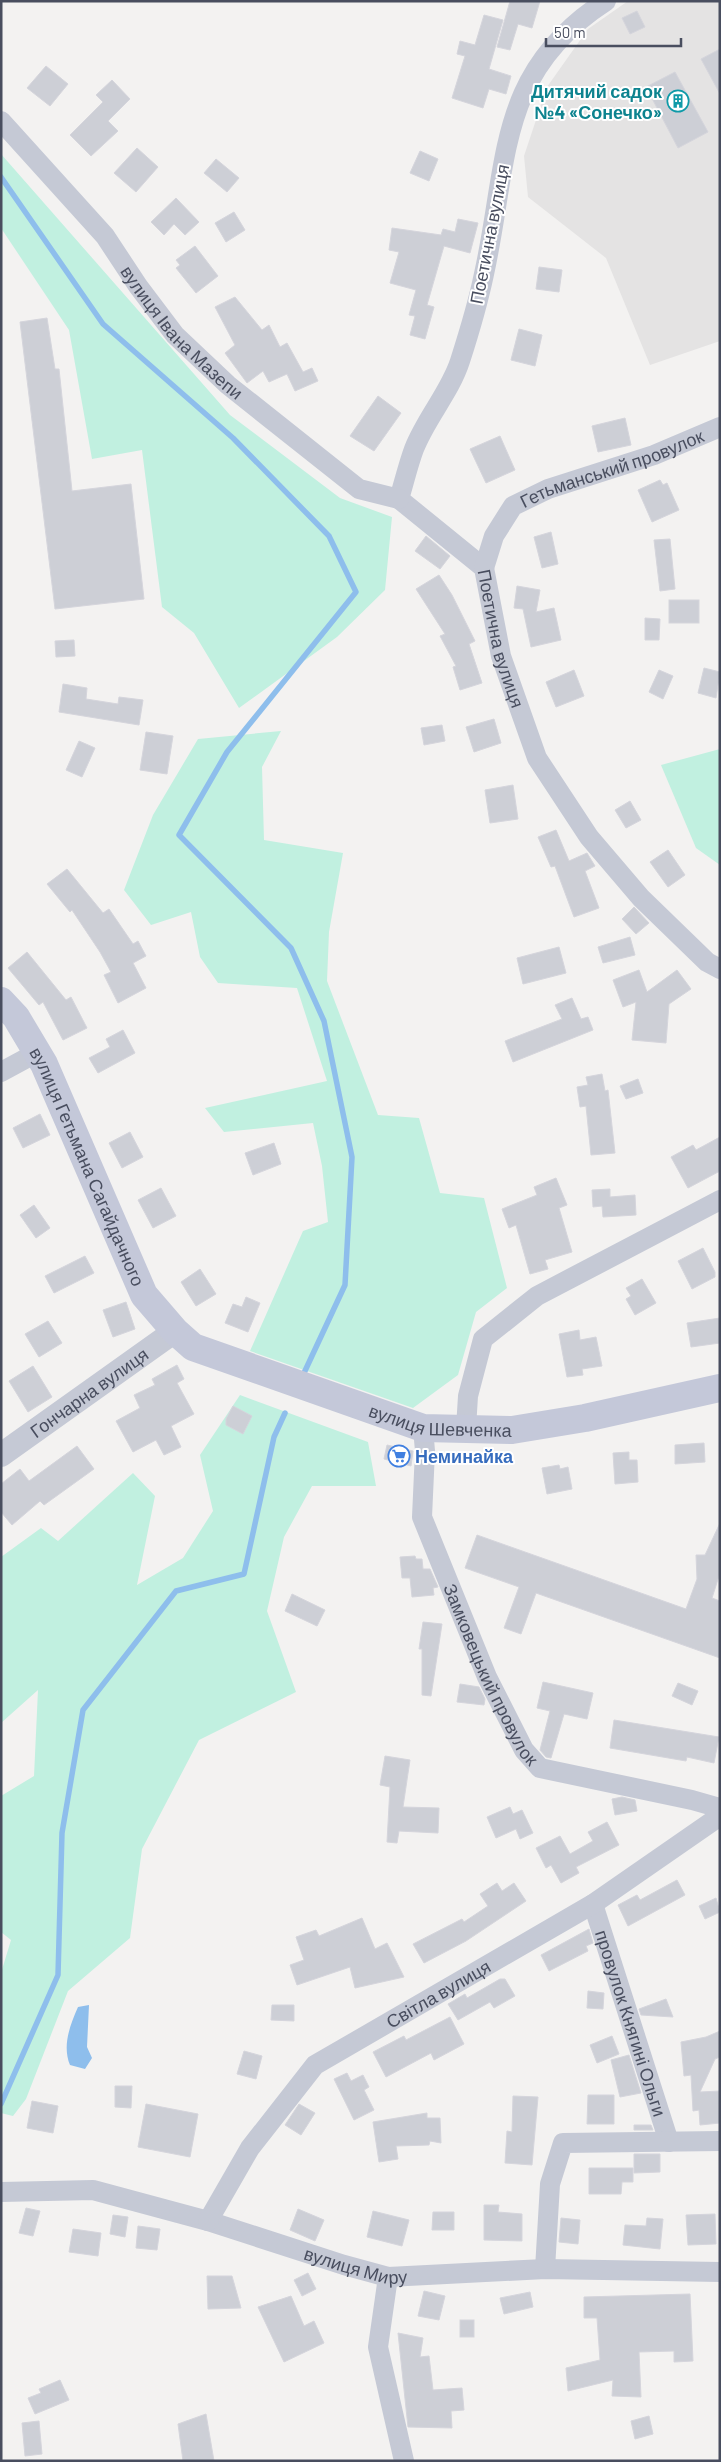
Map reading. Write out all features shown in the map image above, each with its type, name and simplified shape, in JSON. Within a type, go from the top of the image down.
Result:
[{"type":"main road","name":"вулиця Гетьмана Сагайдачного","points":[[1,1001],[16,1018],[38,1052],[144,1295],[175,1331]]},
{"type":"main road","name":"вулиця Шевченка","points":[[175,1331],[193,1347],[423,1428],[512,1430],[585,1418],[720,1388]]},
{"type":"street","name":"Поетична вулиця","points":[[606,1],[580,18],[546,55],[521,96],[507,138],[484,274],[459,364],[414,448],[399,500],[484,568],[501,656],[537,758],[589,837],[641,898],[707,962],[720,969]]},
{"type":"street","name":"вулиця Івана Мазепи","points":[[1,121],[105,236],[138,286],[175,335],[228,384],[359,489],[399,500]]},
{"type":"street","name":"Гетьманський провулок","points":[[484,568],[494,536],[513,506],[548,489],[654,455],[720,427]]},
{"type":"street","points":[[1,1072],[38,1052]]},
{"type":"street","points":[[466,1428],[468,1396],[482,1339],[537,1296],[720,1200]]},
{"type":"street","name":"Гончарна вулиця","points":[[1,1455],[175,1331]]},
{"type":"street","name":"Замковецький провулок","points":[[423,1428],[425,1451],[422,1517],[487,1677],[524,1750],[540,1768],[692,1800],[720,1808]]},
{"type":"street","name":"Світла вулиця","points":[[208,2221],[250,2148],[315,2065],[593,1904],[720,1816]]},
{"type":"street","name":"провулок Княгині Ольги","points":[[593,1904],[669,2142]]},
{"type":"street","name":"провулок Княгині Ольги","points":[[545,2269],[550,2184],[563,2143],[720,2141]]},
{"type":"street","name":"вулиця Миру","points":[[1,2192],[93,2190],[208,2221],[344,2265],[388,2276],[545,2269],[720,2272]]},
{"type":"street","points":[[388,2276],[378,2347],[404,2461]]},
{"type":"shaded area","points":[[628,1],[720,1],[720,341],[650,365],[606,258],[528,197],[524,156],[547,87],[588,29]]},
{"type":"green space","points":[[1,154],[230,415],[340,498],[392,517],[385,590],[337,637],[239,708],[194,633],[162,607],[142,450],[92,459],[69,330],[1,228]]},
{"type":"green space","points":[[281,731],[262,767],[264,840],[343,853],[329,932],[327,981],[378,1115],[419,1118],[440,1193],[484,1198],[507,1288],[476,1312],[458,1375],[413,1408],[250,1351],[303,1231],[328,1222],[322,1166],[313,1123],[224,1132],[205,1108],[327,1081],[297,988],[218,983],[200,957],[191,912],[151,925],[124,890],[153,815],[198,739]]},
{"type":"green space","points":[[720,749],[720,865],[696,848],[661,765]]},
{"type":"green space","points":[[240,1395],[368,1442],[376,1486],[312,1486],[284,1537],[267,1611],[296,1692],[199,1740],[142,1849],[130,1938],[68,1991],[26,2099],[13,2116],[1,2113],[1,1973],[11,1940],[1,1932],[1,1796],[34,1776],[38,1690],[1,1723],[1,1557],[41,1528],[58,1541],[133,1473],[155,1496],[137,1585],[183,1558],[213,1511],[200,1455]]},
{"type":"water","points":[[89,2005],[87,2047],[92,2058],[85,2069],[70,2065],[67,2043],[70,2028],[78,2007]]},
{"type":"building","points":[[510,1],[540,1],[532,28],[518,24],[510,50],[497,47]]},
{"type":"building","points":[[637,11],[645,27],[630,34],[622,18]]},
{"type":"building","points":[[484,15],[503,20],[489,69],[511,76],[506,94],[489,89],[483,108],[452,98],[465,56],[457,54],[460,41],[475,45]]},
{"type":"building","points":[[720,49],[720,94],[701,59]]},
{"type":"building","points":[[46,66],[68,84],[50,106],[27,88]]},
{"type":"building","name":"Дитячий садок №4 «Сонечко»","points":[[675,72],[708,132],[678,148],[646,87]]},
{"type":"building","points":[[112,80],[130,99],[108,121],[118,131],[91,156],[70,135],[103,102],[96,95]]},
{"type":"building","points":[[137,148],[158,167],[136,192],[114,173]]},
{"type":"building","points":[[420,151],[438,159],[429,181],[410,173]]},
{"type":"building","points":[[216,159],[239,178],[227,192],[204,173]]},
{"type":"building","points":[[176,198],[199,222],[185,235],[174,224],[164,235],[151,222]]},
{"type":"building","points":[[234,212],[245,230],[226,242],[215,223]]},
{"type":"building","points":[[458,219],[478,223],[470,253],[444,246],[427,305],[434,307],[425,339],[410,335],[415,316],[409,315],[416,290],[390,283],[399,252],[389,250],[392,228],[441,235],[443,229],[455,232]]},
{"type":"building","points":[[195,246],[218,276],[196,293],[176,268],[180,265],[176,260]]},
{"type":"building","points":[[539,267],[562,270],[559,292],[536,289]]},
{"type":"building","points":[[235,297],[262,330],[269,325],[280,347],[287,343],[303,372],[312,368],[318,381],[295,391],[287,374],[269,382],[263,371],[247,383],[225,353],[235,345],[215,307]]},
{"type":"building","points":[[47,318],[55,369],[59,369],[72,491],[131,484],[144,599],[55,609],[20,322]]},
{"type":"building","points":[[519,329],[542,335],[535,366],[511,360]]},
{"type":"building","points":[[378,396],[401,413],[374,451],[350,436]]},
{"type":"building","points":[[625,418],[631,445],[598,452],[592,426]]},
{"type":"building","points":[[500,436],[515,470],[486,483],[470,449]]},
{"type":"building","points":[[660,480],[663,485],[667,483],[679,510],[652,522],[638,490]]},
{"type":"building","points":[[551,532],[558,564],[542,568],[534,537]]},
{"type":"building","points":[[426,536],[450,556],[440,569],[415,551]]},
{"type":"building","points":[[670,539],[675,589],[660,591],[654,540]]},
{"type":"building","points":[[439,575],[452,595],[475,641],[469,644],[482,683],[460,690],[453,667],[456,666],[440,636],[445,634],[416,589]]},
{"type":"building","points":[[517,586],[540,590],[536,612],[554,608],[561,640],[531,647],[523,609],[514,608]]},
{"type":"building","points":[[669,600],[699,600],[699,623],[669,623]]},
{"type":"building","points":[[645,618],[660,619],[659,640],[645,640]]},
{"type":"building","points":[[74,640],[75,656],[56,657],[55,641]]},
{"type":"building","points":[[704,668],[720,672],[716,698],[698,693]]},
{"type":"building","points":[[574,670],[584,696],[556,707],[546,682]]},
{"type":"building","points":[[659,670],[673,676],[663,699],[649,692]]},
{"type":"building","points":[[63,684],[87,688],[86,699],[118,704],[119,697],[143,700],[139,725],[59,712]]},
{"type":"building","points":[[494,719],[501,743],[474,752],[466,727]]},
{"type":"building","points":[[442,725],[445,741],[424,745],[421,728]]},
{"type":"building","points":[[146,732],[173,736],[167,774],[140,770]]},
{"type":"building","points":[[79,741],[95,748],[82,777],[66,770]]},
{"type":"building","points":[[513,785],[518,819],[490,823],[485,790]]},
{"type":"building","points":[[630,801],[641,820],[626,828],[615,810]]},
{"type":"building","points":[[556,830],[569,861],[587,853],[595,866],[585,871],[599,908],[574,917],[555,866],[551,867],[538,837]]},
{"type":"building","points":[[668,850],[685,875],[668,887],[650,862]]},
{"type":"building","points":[[67,869],[103,913],[109,909],[133,944],[138,941],[146,956],[133,963],[146,988],[118,1003],[104,975],[111,972],[100,952],[72,910],[70,912],[47,884]]},
{"type":"building","points":[[634,907],[649,923],[636,934],[622,919]]},
{"type":"building","points":[[630,937],[635,955],[603,963],[598,947]]},
{"type":"building","points":[[559,947],[566,973],[523,984],[517,958]]},
{"type":"building","points":[[27,952],[66,1000],[71,997],[87,1028],[63,1040],[43,1002],[39,1005],[8,968]]},
{"type":"building","points":[[639,970],[647,992],[677,970],[691,989],[669,1004],[666,1043],[632,1040],[636,1002],[623,1007],[613,980]]},
{"type":"building","points":[[572,998],[581,1019],[588,1017],[593,1030],[513,1062],[505,1041],[562,1019],[555,1005]]},
{"type":"building","points":[[123,1030],[135,1053],[98,1073],[89,1058],[110,1047],[106,1039]]},
{"type":"building","points":[[602,1074],[605,1091],[608,1090],[615,1153],[591,1155],[586,1106],[580,1107],[577,1087],[588,1085],[586,1077]]},
{"type":"building","points":[[638,1079],[643,1093],[626,1099],[620,1086]]},
{"type":"building","points":[[40,1114],[50,1135],[23,1148],[13,1128]]},
{"type":"building","points":[[130,1132],[143,1157],[122,1168],[109,1143]]},
{"type":"building","points":[[720,1137],[720,1171],[688,1188],[671,1157],[693,1145],[696,1150]]},
{"type":"building","points":[[274,1143],[281,1164],[253,1175],[245,1153]]},
{"type":"building","points":[[556,1178],[567,1205],[559,1208],[572,1252],[545,1260],[548,1269],[530,1274],[516,1225],[509,1228],[502,1209],[537,1195],[534,1187]]},
{"type":"building","points":[[161,1188],[176,1216],[153,1228],[138,1200]]},
{"type":"building","points":[[610,1189],[610,1197],[635,1195],[636,1215],[603,1217],[602,1206],[593,1207],[592,1190]]},
{"type":"building","points":[[34,1205],[50,1228],[36,1238],[20,1215]]},
{"type":"building","points":[[703,1248],[715,1272],[715,1277],[692,1289],[678,1261]]},
{"type":"building","points":[[85,1256],[94,1273],[54,1293],[45,1276]]},
{"type":"building","points":[[200,1269],[216,1294],[196,1306],[181,1282]]},
{"type":"building","points":[[642,1279],[656,1303],[635,1315],[626,1299],[631,1296],[626,1288]]},
{"type":"building","points":[[246,1297],[260,1303],[248,1332],[225,1323],[233,1304],[242,1307]]},
{"type":"building","points":[[126,1302],[135,1329],[113,1337],[103,1310]]},
{"type":"building","points":[[720,1318],[720,1343],[691,1347],[687,1323]]},
{"type":"building","points":[[48,1321],[62,1343],[39,1357],[25,1334]]},
{"type":"building","points":[[579,1330],[580,1340],[596,1337],[602,1366],[582,1369],[583,1375],[567,1377],[559,1334]]},
{"type":"building","points":[[177,1365],[184,1379],[177,1383],[194,1414],[171,1426],[181,1447],[164,1455],[156,1440],[133,1452],[116,1421],[140,1408],[134,1395],[155,1385],[152,1379]]},
{"type":"building","points":[[33,1366],[52,1397],[28,1412],[9,1381]]},
{"type":"building","points":[[233,1406],[252,1416],[243,1434],[226,1425],[226,1419]]},
{"type":"building","points":[[704,1443],[705,1462],[675,1464],[675,1445]]},
{"type":"building","points":[[387,1445],[413,1451],[411,1466],[384,1459]]},
{"type":"building","points":[[77,1446],[94,1469],[44,1505],[40,1501],[12,1525],[1,1512],[1,1484],[20,1469],[29,1481]]},
{"type":"building","points":[[629,1452],[629,1460],[637,1460],[638,1482],[615,1484],[613,1453]]},
{"type":"building","points":[[559,1465],[560,1469],[568,1467],[572,1489],[547,1494],[542,1468]]},
{"type":"building","points":[[720,1523],[720,1573],[712,1598],[720,1601],[720,1658],[536,1593],[521,1634],[504,1628],[519,1587],[465,1568],[477,1535],[686,1609],[697,1579],[696,1555],[705,1555]]},
{"type":"building","points":[[415,1556],[416,1559],[422,1559],[423,1569],[430,1569],[438,1587],[433,1588],[434,1595],[412,1597],[410,1578],[402,1578],[400,1557]]},
{"type":"building","points":[[292,1594],[325,1610],[317,1626],[285,1611]]},
{"type":"building","points":[[423,1622],[442,1624],[431,1696],[422,1695],[422,1649],[419,1649]]},
{"type":"building","points":[[543,1682],[593,1693],[587,1719],[564,1714],[551,1758],[546,1757],[540,1750],[550,1711],[537,1708]]},
{"type":"building","points":[[678,1683],[698,1691],[692,1705],[672,1696]]},
{"type":"building","points":[[460,1684],[479,1687],[485,1699],[484,1705],[457,1702]]},
{"type":"building","points":[[614,1720],[719,1737],[714,1763],[687,1757],[686,1761],[610,1748]]},
{"type":"building","points":[[385,1756],[410,1760],[403,1807],[439,1808],[438,1833],[399,1831],[397,1843],[387,1842],[390,1787],[380,1785]]},
{"type":"building","points":[[622,1797],[635,1800],[637,1811],[615,1815],[612,1799]]},
{"type":"building","points":[[510,1807],[513,1814],[522,1810],[533,1833],[520,1839],[516,1829],[496,1838],[487,1817]]},
{"type":"building","points":[[607,1822],[619,1845],[576,1867],[579,1873],[561,1883],[551,1865],[546,1868],[536,1848],[560,1836],[570,1854],[593,1841],[588,1832]]},
{"type":"building","points":[[677,1880],[685,1895],[628,1926],[618,1905],[637,1895],[640,1900]]},
{"type":"building","points":[[497,1883],[502,1891],[514,1883],[526,1901],[466,1941],[424,1963],[413,1944],[462,1919],[464,1922],[488,1906],[480,1894]]},
{"type":"building","points":[[716,1898],[720,1912],[705,1919],[699,1906]]},
{"type":"building","points":[[362,1918],[375,1949],[387,1943],[404,1977],[355,1988],[350,1967],[297,1985],[290,1965],[304,1960],[296,1937],[316,1930],[319,1936]]},
{"type":"building","points":[[589,1929],[593,1943],[586,1946],[588,1951],[549,1971],[541,1955]]},
{"type":"building","points":[[500,1979],[505,1979],[515,1996],[494,2008],[490,2002],[458,2020],[448,2004],[465,1994],[467,1998]]},
{"type":"building","points":[[588,1991],[604,1993],[603,2009],[587,2008]]},
{"type":"building","points":[[666,1999],[673,2017],[641,2015],[639,2009]]},
{"type":"building","points":[[272,2005],[294,2005],[294,2021],[271,2020]]},
{"type":"building","points":[[450,2017],[464,2044],[434,2060],[431,2053],[386,2077],[373,2052],[404,2036],[406,2040]]},
{"type":"building","points":[[720,2031],[720,2057],[715,2059],[700,2092],[720,2091],[720,2123],[700,2125],[699,2110],[693,2111],[691,2075],[684,2076],[681,2042],[706,2037]]},
{"type":"building","points":[[612,2036],[619,2054],[597,2063],[590,2045]]},
{"type":"building","points":[[244,2051],[262,2056],[256,2079],[237,2074]]},
{"type":"building","points":[[629,2055],[641,2093],[620,2097],[611,2060]]},
{"type":"building","points":[[347,2073],[351,2081],[363,2075],[369,2087],[364,2090],[374,2110],[354,2120],[334,2079]]},
{"type":"building","points":[[115,2086],[132,2086],[131,2108],[115,2107]]},
{"type":"building","points":[[588,2095],[614,2095],[614,2124],[587,2124]]},
{"type":"building","points":[[513,2096],[538,2097],[532,2165],[505,2163],[507,2131],[512,2132]]},
{"type":"building","points":[[32,2101],[58,2106],[53,2133],[27,2128]]},
{"type":"building","points":[[146,2104],[198,2114],[190,2157],[138,2147]]},
{"type":"building","points":[[299,2104],[315,2113],[301,2135],[285,2125]]},
{"type":"building","points":[[427,2113],[427,2118],[440,2118],[441,2143],[430,2141],[429,2145],[396,2146],[398,2159],[379,2162],[373,2122]]},
{"type":"building","points":[[634,2125],[651,2125],[653,2130],[634,2130]]},
{"type":"building","points":[[634,2154],[660,2154],[660,2172],[634,2173]]},
{"type":"building","points":[[589,2168],[633,2168],[633,2182],[622,2182],[621,2194],[589,2194]]},
{"type":"building","points":[[484,2205],[499,2205],[498,2212],[522,2214],[522,2241],[484,2240]]},
{"type":"building","points":[[26,2208],[40,2211],[33,2236],[19,2233]]},
{"type":"building","points":[[298,2209],[324,2220],[315,2241],[290,2230]]},
{"type":"building","points":[[373,2211],[409,2220],[402,2246],[367,2237]]},
{"type":"building","points":[[433,2212],[454,2212],[454,2230],[432,2230]]},
{"type":"building","points":[[715,2214],[716,2244],[688,2245],[686,2215]]},
{"type":"building","points":[[113,2215],[128,2217],[125,2237],[110,2234]]},
{"type":"building","points":[[561,2218],[580,2220],[578,2244],[559,2242]]},
{"type":"building","points":[[647,2218],[663,2219],[660,2249],[623,2245],[625,2225],[646,2226]]},
{"type":"building","points":[[138,2226],[160,2229],[157,2250],[136,2248]]},
{"type":"building","points":[[73,2229],[101,2233],[98,2256],[69,2252]]},
{"type":"building","points":[[308,2273],[316,2289],[302,2296],[294,2280]]},
{"type":"building","points":[[207,2276],[232,2276],[241,2308],[208,2309]]},
{"type":"building","points":[[424,2291],[445,2296],[439,2320],[418,2316]]},
{"type":"building","points":[[530,2292],[533,2307],[504,2314],[500,2298]]},
{"type":"building","points":[[690,2294],[693,2361],[674,2362],[674,2351],[639,2352],[641,2397],[612,2396],[613,2380],[568,2391],[566,2368],[600,2360],[597,2318],[584,2318],[584,2297]]},
{"type":"building","points":[[291,2296],[304,2326],[314,2321],[324,2343],[284,2362],[258,2307]]},
{"type":"building","points":[[460,2320],[474,2320],[474,2337],[460,2337]]},
{"type":"building","points":[[398,2333],[423,2338],[420,2357],[429,2356],[433,2390],[462,2388],[464,2410],[451,2411],[452,2428],[408,2427]]},
{"type":"building","points":[[60,2380],[69,2400],[35,2414],[28,2398],[41,2393],[39,2389]]},
{"type":"building","points":[[206,2414],[214,2461],[183,2461],[178,2424]]},
{"type":"building","points":[[649,2416],[653,2434],[635,2439],[631,2421]]},
{"type":"building","points":[[39,2421],[42,2454],[25,2456],[22,2423]]},
{"type":"waterway","points":[[1,177],[103,324],[233,438],[329,536],[356,592],[227,752],[179,835],[291,948],[324,1021],[352,1157],[345,1285],[304,1373]]},
{"type":"waterway","points":[[1,2104],[58,1975],[62,1833],[83,1710],[176,1591],[244,1574],[274,1437],[285,1413]]},
{"type":"place","name":"Дитячий садок №4 «Сонечко»","points":[[678,101]]},
{"type":"place","name":"Неминайка","points":[[399,1456]]}]
